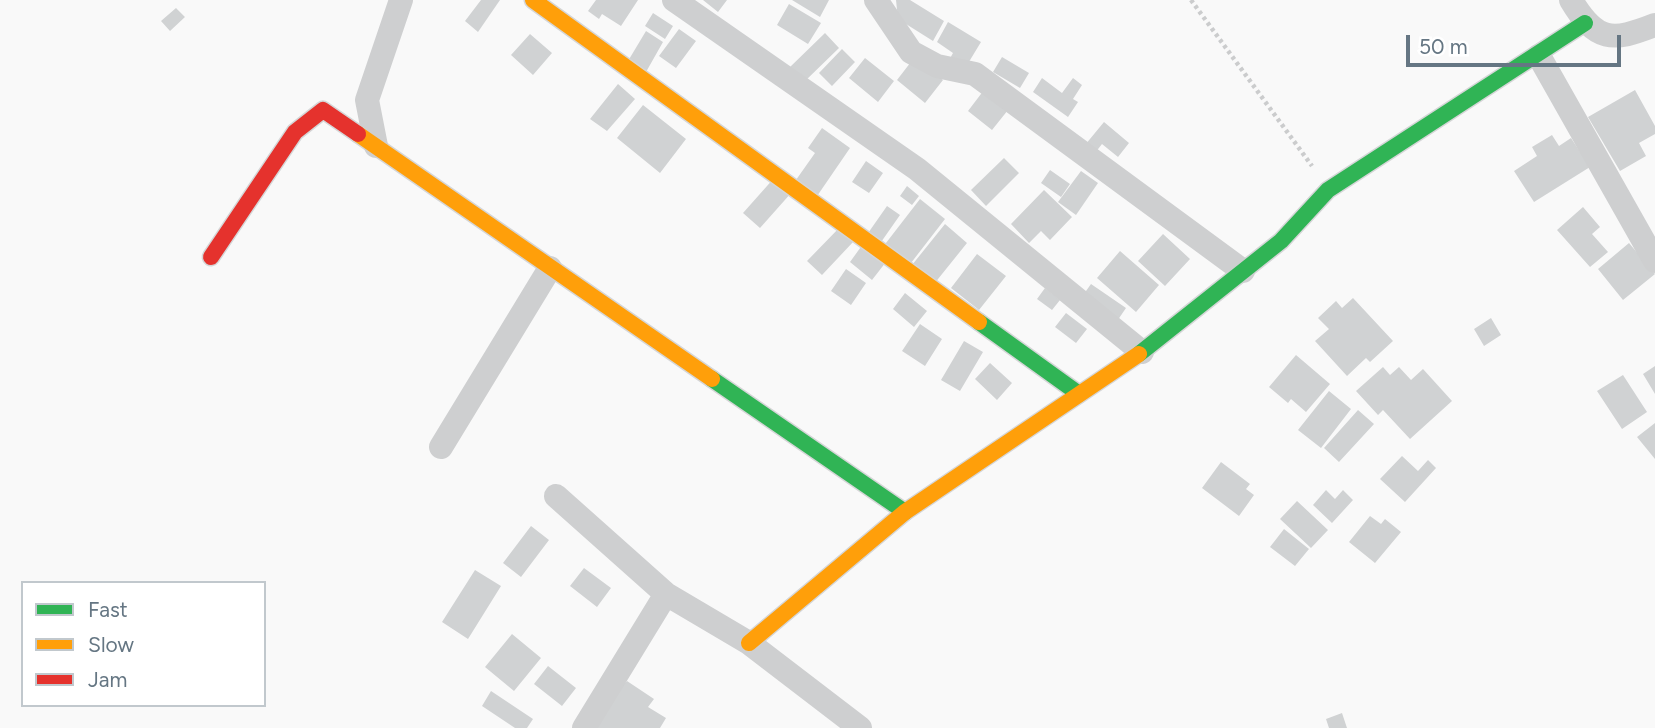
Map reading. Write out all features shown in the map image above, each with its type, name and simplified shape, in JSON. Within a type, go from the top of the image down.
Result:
[{"type":"street","points":[[376,146],[367,100],[401,0]]},
{"type":"street","points":[[533,0],[1079,394]]},
{"type":"street","points":[[674,0],[917,169],[1142,352]]},
{"type":"street","points":[[876,0],[911,52],[937,66],[975,74],[1243,271]]},
{"type":"street","points":[[1571,0],[1585,23],[1610,37],[1628,36],[1655,25]]},
{"type":"street","points":[[748,643],[905,512],[1142,352],[1281,241],[1328,190],[1539,56],[1585,23]]},
{"type":"street","points":[[1539,56],[1655,261]]},
{"type":"street","points":[[211,257],[295,132],[323,110],[905,512]]},
{"type":"street","points":[[440,447],[550,268]]},
{"type":"street","points":[[556,496],[666,594],[748,643],[860,728]]},
{"type":"street","points":[[584,728],[666,594]]},
{"type":"path","points":[[1191,0],[1328,190]]},
{"type":"building","points":[[481,0],[500,0],[478,32],[465,21]]},
{"type":"building","points":[[596,0],[638,0],[621,26],[602,14],[599,19],[588,11]]},
{"type":"building","points":[[703,0],[727,0],[718,12]]},
{"type":"building","points":[[792,0],[829,0],[820,17]]},
{"type":"building","points":[[896,0],[910,0],[944,21],[933,41],[898,19]]},
{"type":"building","points":[[789,4],[821,23],[808,44],[777,25]]},
{"type":"building","points":[[176,8],[185,17],[170,31],[161,21]]},
{"type":"building","points":[[653,13],[673,26],[665,39],[645,26]]},
{"type":"building","points":[[948,22],[981,42],[964,70],[948,62],[953,53],[937,42]]},
{"type":"building","points":[[679,29],[696,41],[676,68],[659,56]]},
{"type":"building","points":[[646,31],[663,42],[646,72],[628,61]]},
{"type":"building","points":[[825,33],[839,48],[803,83],[789,68]]},
{"type":"building","points":[[530,34],[552,53],[533,75],[511,55]]},
{"type":"building","points":[[842,49],[855,62],[832,86],[819,73]]},
{"type":"building","points":[[1002,57],[1029,73],[1020,88],[993,72]]},
{"type":"building","points":[[865,58],[894,81],[878,102],[849,78]]},
{"type":"building","points":[[914,58],[943,80],[925,103],[897,80]]},
{"type":"building","points":[[1042,78],[1062,93],[1073,78],[1082,85],[1073,99],[1078,102],[1068,117],[1033,92]]},
{"type":"building","points":[[618,84],[635,99],[607,131],[590,119]]},
{"type":"building","points":[[984,90],[1008,110],[992,130],[968,111]]},
{"type":"building","points":[[1635,90],[1655,126],[1655,134],[1639,143],[1646,156],[1620,171],[1588,117]]},
{"type":"building","points":[[643,105],[686,139],[660,173],[617,138]]},
{"type":"building","points":[[1104,122],[1129,143],[1118,157],[1102,144],[1095,153],[1085,145]]},
{"type":"building","points":[[822,128],[850,148],[813,202],[791,187],[815,153],[808,148]]},
{"type":"building","points":[[1552,135],[1559,146],[1571,138],[1590,167],[1534,202],[1514,171],[1537,156],[1532,147]]},
{"type":"building","points":[[1004,158],[1019,173],[986,206],[971,190]]},
{"type":"building","points":[[866,161],[883,173],[869,193],[852,182]]},
{"type":"building","points":[[1050,170],[1070,184],[1061,197],[1041,183]]},
{"type":"building","points":[[1081,171],[1098,183],[1076,215],[1058,202]]},
{"type":"building","points":[[775,177],[792,192],[760,228],[743,213]]},
{"type":"building","points":[[907,186],[919,196],[912,205],[900,196]]},
{"type":"building","points":[[1044,190],[1072,217],[1050,240],[1041,231],[1029,243],[1011,224]]},
{"type":"building","points":[[920,199],[945,219],[904,272],[879,252]]},
{"type":"building","points":[[887,206],[900,215],[879,245],[866,236]]},
{"type":"building","points":[[1583,207],[1600,227],[1592,234],[1608,252],[1590,267],[1557,230]]},
{"type":"building","points":[[945,224],[967,243],[934,284],[912,265]]},
{"type":"building","points":[[840,227],[854,241],[822,275],[807,261]]},
{"type":"building","points":[[1163,234],[1190,259],[1165,286],[1138,261]]},
{"type":"building","points":[[1629,243],[1655,274],[1623,300],[1598,269]]},
{"type":"building","points":[[863,244],[886,262],[872,280],[850,262]]},
{"type":"building","points":[[1120,251],[1159,285],[1136,312],[1097,278]]},
{"type":"building","points":[[977,254],[1006,276],[979,310],[951,288]]},
{"type":"building","points":[[846,269],[866,283],[851,305],[831,291]]},
{"type":"building","points":[[1091,284],[1126,308],[1111,330],[1076,305]]},
{"type":"building","points":[[1045,288],[1060,300],[1052,310],[1037,299]]},
{"type":"building","points":[[905,293],[927,311],[914,327],[893,309]]},
{"type":"building","points":[[1353,298],[1393,341],[1370,362],[1366,358],[1347,376],[1315,341],[1329,329],[1318,318],[1336,301],[1342,308]]},
{"type":"building","points":[[1066,313],[1087,329],[1076,343],[1055,327]]},
{"type":"building","points":[[1491,318],[1501,335],[1484,346],[1474,329]]},
{"type":"building","points":[[920,324],[942,339],[925,366],[902,351]]},
{"type":"building","points":[[964,341],[983,352],[960,391],[941,380]]},
{"type":"building","points":[[1296,355],[1330,384],[1306,412],[1291,399],[1288,403],[1269,387]]},
{"type":"building","points":[[990,363],[1012,383],[997,400],[975,379]]},
{"type":"building","points":[[1655,366],[1655,394],[1643,374]]},
{"type":"building","points":[[1383,367],[1390,375],[1399,367],[1411,380],[1423,369],[1452,401],[1410,439],[1383,410],[1378,415],[1356,391]]},
{"type":"building","points":[[1623,375],[1647,412],[1622,429],[1597,391]]},
{"type":"building","points":[[1329,391],[1351,409],[1321,448],[1298,430]]},
{"type":"building","points":[[1358,410],[1374,424],[1339,462],[1324,448]]},
{"type":"building","points":[[1655,423],[1655,459],[1637,437]]},
{"type":"building","points":[[1402,456],[1418,471],[1428,460],[1436,468],[1405,502],[1380,479]]},
{"type":"building","points":[[1221,462],[1250,484],[1246,489],[1254,495],[1239,516],[1202,488]]},
{"type":"building","points":[[1326,490],[1335,499],[1343,490],[1353,500],[1332,523],[1313,505]]},
{"type":"building","points":[[1297,501],[1328,530],[1311,548],[1280,519]]},
{"type":"building","points":[[1370,516],[1381,524],[1385,519],[1401,532],[1375,563],[1349,542]]},
{"type":"building","points":[[531,526],[549,540],[521,577],[503,563]]},
{"type":"building","points":[[1284,529],[1309,549],[1295,566],[1270,547]]},
{"type":"building","points":[[584,568],[611,588],[597,607],[570,586]]},
{"type":"building","points":[[475,570],[501,586],[468,639],[442,622]]},
{"type":"building","points":[[512,634],[541,658],[514,691],[485,667]]},
{"type":"building","points":[[548,666],[576,688],[562,706],[534,684]]},
{"type":"building","points":[[627,681],[654,699],[648,707],[666,718],[660,728],[584,728]]},
{"type":"building","points":[[491,691],[533,719],[527,728],[515,728],[482,706]]},
{"type":"building","points":[[1342,713],[1347,728],[1329,728],[1326,719]]},
{"type":"traffic: fast","points":[[1139,354],[1281,241],[1328,190],[1585,23]]},
{"type":"traffic: fast","points":[[979,322],[1079,394]]},
{"type":"traffic: fast","points":[[712,379],[905,512]]},
{"type":"traffic: slow","points":[[533,0],[979,322]]},
{"type":"traffic: slow","points":[[358,134],[712,379]]},
{"type":"traffic: slow","points":[[749,643],[905,512],[1139,354]]},
{"type":"traffic: jam","points":[[211,257],[295,132],[323,110],[358,134]]}]
